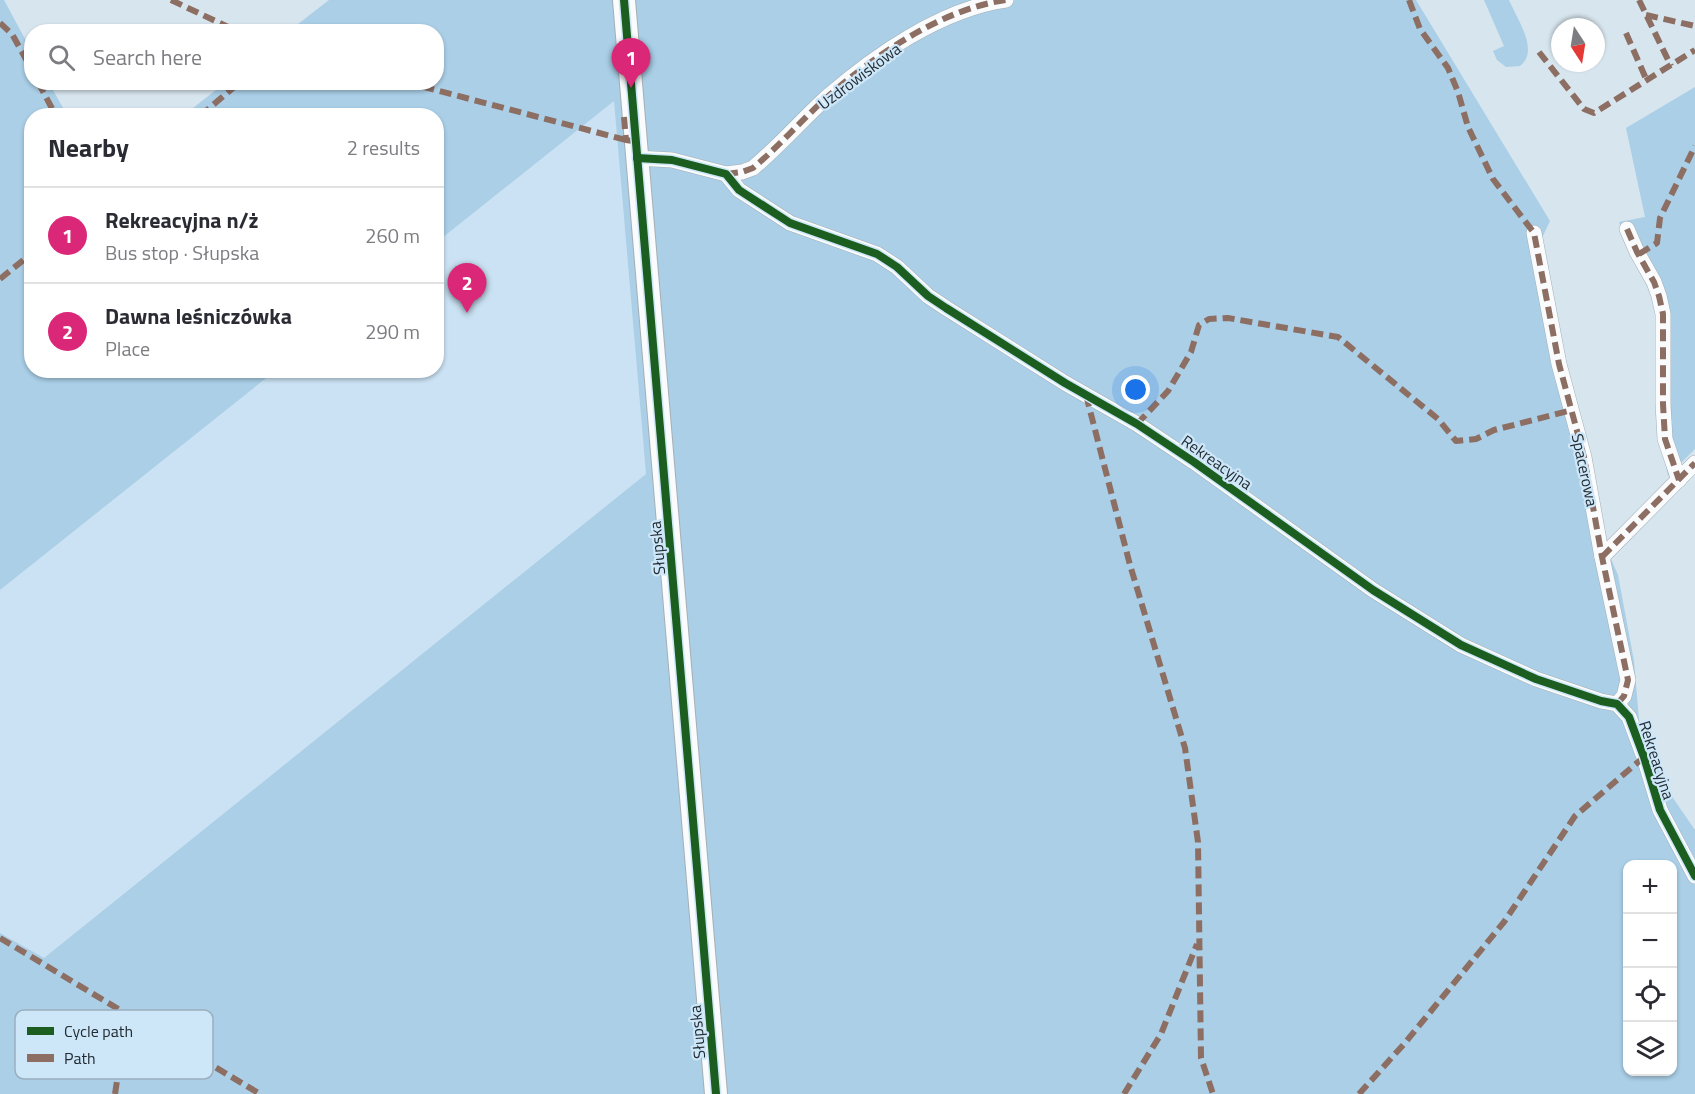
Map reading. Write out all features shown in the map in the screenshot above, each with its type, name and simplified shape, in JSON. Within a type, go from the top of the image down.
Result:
[{"type":"street","name":"Słupska","points":[[624,0],[716,1094]]},
{"type":"street","name":"Uzdrowiskowa","points":[[726,174],[753,168],[840,87],[908,39],[950,16],[1006,0]]},
{"type":"street","name":"Rekreacyjna","points":[[637,158],[679,161],[726,174],[739,190],[790,223],[877,254],[897,267],[928,296],[1137,424],[1365,584],[1452,640],[1536,679],[1601,701],[1617,704],[1629,717],[1660,810],[1695,876]]},
{"type":"street","points":[[1627,229],[1654,282],[1663,314],[1665,439],[1678,480]]},
{"type":"street","name":"Spacerowa","points":[[1534,233],[1559,364],[1584,457],[1628,681],[1624,696],[1617,704]]},
{"type":"street","points":[[1602,557],[1695,463]]},
{"type":"shaded area","points":[[0,0],[4,0],[24,37],[24,90],[53,90],[63,108],[24,108],[24,378],[266,378],[0,590]]},
{"type":"shaded area","points":[[329,0],[1416,0],[1550,221],[1542,238],[1574,397],[1586,434],[1605,545],[1618,575],[1634,661],[1639,720],[1664,785],[1695,830],[1695,1094],[0,1094],[0,933],[44,958],[646,474],[614,101],[444,236],[444,108],[193,108],[216,90],[444,90],[444,24],[298,24]]},
{"type":"shaded area","points":[[1484,0],[1509,0],[1525,34],[1527,44],[1526,60],[1520,66],[1506,67],[1497,60],[1493,51],[1504,46]]},
{"type":"shaded area","points":[[1695,87],[1695,449],[1668,476],[1660,439],[1656,312],[1653,290],[1631,252],[1619,222],[1645,217],[1626,128]]},
{"type":"shaded area","points":[[614,101],[646,474],[44,958],[0,933],[0,590],[266,378],[444,378],[444,236]]},
{"type":"marked path","points":[[171,0],[222,24]]},
{"type":"marked path","points":[[726,174],[753,168],[826,98],[887,51],[957,13],[1006,0]]},
{"type":"marked path","points":[[1409,0],[1420,29],[1448,68],[1468,127],[1493,179],[1534,233],[1559,364],[1584,457],[1628,680],[1624,696],[1617,704]]},
{"type":"marked path","points":[[1639,0],[1671,66]]},
{"type":"marked path","points":[[1646,15],[1695,26]]},
{"type":"marked path","points":[[0,23],[12,34],[24,56]]},
{"type":"marked path","points":[[1626,33],[1647,81]]},
{"type":"marked path","points":[[1539,52],[1584,109],[1594,113],[1695,50]]},
{"type":"marked path","points":[[42,90],[52,108]]},
{"type":"marked path","points":[[209,108],[231,90]]},
{"type":"marked path","points":[[435,90],[626,140]]},
{"type":"marked path","points":[[624,117],[626,140],[633,141]]},
{"type":"marked path","points":[[1639,254],[1657,243],[1660,218],[1695,146]]},
{"type":"marked path","points":[[1627,229],[1654,282],[1663,314],[1665,439],[1679,480]]},
{"type":"marked path","points":[[0,279],[24,260]]},
{"type":"marked path","points":[[1137,424],[1168,391],[1191,352],[1199,325],[1209,319],[1228,318],[1338,337],[1438,419],[1456,441],[1476,439],[1494,430],[1572,410]]},
{"type":"marked path","points":[[1086,395],[1130,565],[1185,748],[1198,842],[1201,1058],[1213,1094]]},
{"type":"marked path","points":[[1602,557],[1695,463]]},
{"type":"marked path","points":[[1359,1094],[1404,1044],[1504,922],[1575,816],[1644,757]]},
{"type":"marked path","points":[[0,938],[120,1010]]},
{"type":"marked path","points":[[1124,1094],[1161,1034],[1197,944]]},
{"type":"marked path","points":[[213,1066],[260,1094]]},
{"type":"marked path","points":[[115,1094],[117,1079]]},
{"type":"cycle path","points":[[624,0],[716,1094]]},
{"type":"cycle path","points":[[637,158],[672,160],[726,174],[739,190],[790,223],[877,254],[897,267],[928,296],[1065,383],[1137,424],[1373,590],[1461,645],[1536,679],[1601,701],[1617,704],[1629,717],[1660,810],[1695,876]]},
{"type":"place","name":"Rekreacyjna n/ż","points":[[631,88]]},
{"type":"place","name":"Dawna leśniczówka","points":[[467,313]]}]
